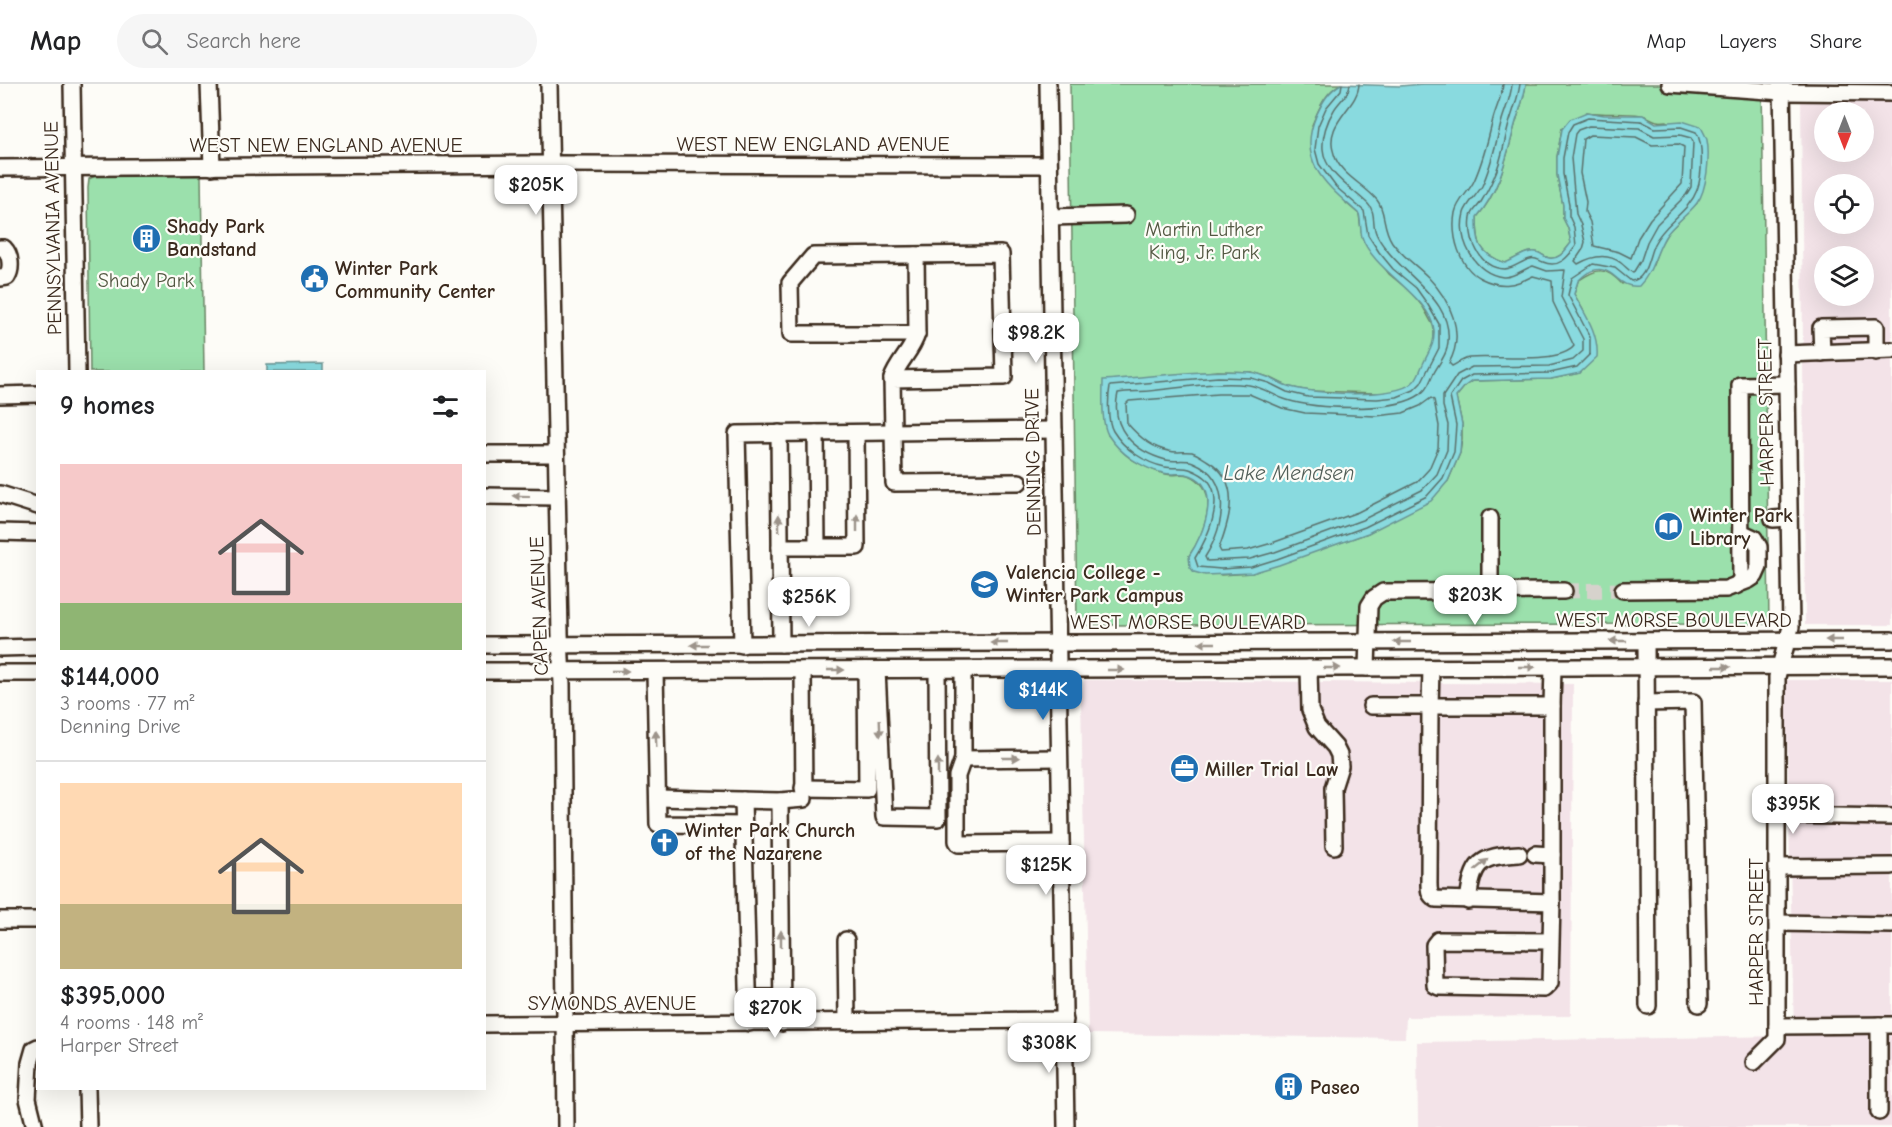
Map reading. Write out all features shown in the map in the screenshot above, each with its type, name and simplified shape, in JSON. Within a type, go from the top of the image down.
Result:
[{"type":"street","name":"PENNSYLVANIA AVENUE","points":[[72,84],[76,370]]},
{"type":"street","points":[[209,84],[212,167]]},
{"type":"street","name":"CAPEN AVENUE","points":[[549,84],[562,671],[566,1127]]},
{"type":"street","name":"DENNING DRIVE","points":[[1048,84],[1066,1127]]},
{"type":"street","points":[[1670,84],[1892,93]]},
{"type":"street","name":"HARPER STREET","points":[[1777,1026],[1777,678],[1791,627],[1782,88]]},
{"type":"street","name":"WEST NEW ENGLAND AVENUE","points":[[0,168],[551,164],[1049,165]]},
{"type":"street","points":[[1050,217],[1126,215]]},
{"type":"street","points":[[0,248],[9,252],[5,276]]},
{"type":"street","points":[[892,379],[1004,377],[1002,254],[813,256],[790,284],[790,334],[917,334]]},
{"type":"street","points":[[916,255],[917,334],[913,346],[896,368],[892,379],[894,483],[1019,482]]},
{"type":"street","points":[[1822,353],[1821,328],[1839,327],[1876,327],[1876,352]]},
{"type":"street","points":[[1786,354],[1892,351]]},
{"type":"street","points":[[1623,590],[1726,589],[1755,576],[1759,567],[1758,543],[1754,538],[1741,532],[1740,385],[1787,384]]},
{"type":"street","points":[[0,395],[36,394]]},
{"type":"street","points":[[742,645],[737,434],[1054,430]]},
{"type":"street","points":[[778,433],[781,644]]},
{"type":"street","points":[[816,433],[817,546]]},
{"type":"street","points":[[780,547],[857,546],[856,433]]},
{"type":"street","points":[[486,454],[556,454]]},
{"type":"street","points":[[0,494],[36,505]]},
{"type":"street","points":[[486,496],[557,497]]},
{"type":"street","points":[[1490,518],[1490,591]]},
{"type":"street","points":[[1773,519],[1789,518]]},
{"type":"street","points":[[0,532],[36,533]]},
{"type":"street","points":[[1367,668],[1369,606],[1374,598],[1383,592],[1564,591]]},
{"type":"street","name":"WEST MORSE BOULEVARD","points":[[486,645],[1892,640]]},
{"type":"street","points":[[1646,641],[1647,1006]]},
{"type":"street","points":[[0,648],[36,647]]},
{"type":"street","points":[[486,671],[1892,666]]},
{"type":"street","points":[[1551,941],[1438,940],[1434,945],[1435,985],[1439,987],[1544,989],[1550,983],[1552,902],[1553,667]]},
{"type":"street","points":[[1309,668],[1310,710],[1317,727],[1339,755],[1340,766],[1334,788],[1334,846]]},
{"type":"street","points":[[1431,668],[1429,892],[1436,899],[1552,902]]},
{"type":"street","points":[[658,798],[780,801],[804,799],[804,670]]},
{"type":"street","points":[[872,670],[884,817],[938,818],[937,670]]},
{"type":"street","points":[[804,788],[867,789],[872,670]]},
{"type":"street","points":[[963,670],[963,759],[957,776],[957,841],[959,844],[1061,843]]},
{"type":"street","points":[[655,671],[658,824],[744,825]]},
{"type":"street","points":[[0,673],[36,673]]},
{"type":"street","points":[[1646,703],[1693,702],[1699,1004]]},
{"type":"street","points":[[1371,706],[1552,706]]},
{"type":"street","points":[[963,759],[1059,758]]},
{"type":"street","points":[[743,800],[749,1023]]},
{"type":"street","points":[[780,801],[782,1023]]},
{"type":"street","points":[[1777,815],[1892,817]]},
{"type":"street","points":[[1468,900],[1471,877],[1479,863],[1504,855],[1552,855]]},
{"type":"street","points":[[1777,867],[1892,866]]},
{"type":"street","points":[[0,920],[36,920]]},
{"type":"street","points":[[1777,923],[1892,925]]},
{"type":"street","points":[[846,940],[847,1022]]},
{"type":"street","points":[[749,998],[782,998]]},
{"type":"street","name":"SYMONDS AVENUE","points":[[486,1024],[1065,1020]]},
{"type":"street","points":[[1754,1062],[1777,1039],[1777,1026],[1885,1025],[1879,1112]]},
{"type":"street","points":[[35,1127],[28,1099],[31,1057],[36,1048]]},
{"type":"street","points":[[87,1090],[88,1127]]},
{"type":"shaded area","points":[[1801,84],[1892,84],[1892,625],[1805,625]]},
{"type":"shaded area","points":[[1084,680],[1573,684],[1571,1016],[1406,1017],[1405,1038],[1088,1034],[1081,699]]},
{"type":"shaded area","points":[[1786,680],[1892,680],[1892,1127],[1418,1127],[1417,1042],[1794,1036]]},
{"type":"green space","name":"Martin Luther King, Jr. Park","points":[[1070,84],[1341,84],[1327,96],[1312,125],[1346,203],[1359,214],[1362,237],[1389,274],[1411,292],[1423,307],[1434,327],[1434,346],[1417,379],[1411,385],[1395,392],[1309,391],[1289,387],[1252,372],[1218,371],[1148,377],[1108,435],[1120,450],[1142,465],[1166,474],[1189,475],[1199,482],[1205,490],[1208,501],[1207,512],[1205,524],[1189,556],[1221,575],[1252,573],[1368,533],[1398,516],[1448,481],[1460,453],[1462,439],[1462,424],[1456,397],[1465,386],[1472,381],[1551,379],[1580,373],[1583,310],[1574,294],[1578,281],[1590,273],[1601,271],[1611,274],[1622,284],[1653,265],[1659,247],[1668,232],[1697,203],[1707,165],[1667,121],[1655,121],[1634,114],[1587,112],[1562,128],[1557,157],[1563,218],[1571,243],[1562,254],[1553,258],[1532,252],[1505,263],[1489,255],[1484,251],[1479,240],[1477,217],[1497,185],[1526,84],[1762,84],[1769,624],[1077,625]]},
{"type":"green space","name":"Shady Park","points":[[99,174],[201,175],[204,370],[90,370],[89,179]]},
{"type":"water","name":"Lake Mendsen","points":[[1341,84],[1400,86],[1526,84],[1497,185],[1477,217],[1479,240],[1484,251],[1505,263],[1532,252],[1553,258],[1562,254],[1571,243],[1563,218],[1557,157],[1562,129],[1570,119],[1587,112],[1604,115],[1643,115],[1656,123],[1682,121],[1701,127],[1707,138],[1708,147],[1707,173],[1703,190],[1697,203],[1665,237],[1648,275],[1639,286],[1626,284],[1607,271],[1601,270],[1590,272],[1578,281],[1574,294],[1590,324],[1597,348],[1597,357],[1580,373],[1551,379],[1472,381],[1465,386],[1456,397],[1462,424],[1460,453],[1448,481],[1431,501],[1368,533],[1279,565],[1252,573],[1205,575],[1194,572],[1190,567],[1189,556],[1204,524],[1208,499],[1205,488],[1198,479],[1186,474],[1166,474],[1147,468],[1132,459],[1113,442],[1104,423],[1103,380],[1231,371],[1260,374],[1302,389],[1335,393],[1372,393],[1403,388],[1414,381],[1433,343],[1434,330],[1423,306],[1377,261],[1362,237],[1359,214],[1326,183],[1313,160],[1310,147],[1316,116],[1329,94]]},
{"type":"water","points":[[323,364],[323,370],[267,370],[267,365]]},
{"type":"tunnel","points":[[1564,591],[1623,590]]},
{"type":"place","name":"Shady Park Bandstand","points":[[146,238]]},
{"type":"place","name":"Winter Park Community Center","points":[[314,279]]},
{"type":"place","name":"Winter Park Library","points":[[1669,527]]},
{"type":"place","name":"Valencia College - Winter Park Campus","points":[[985,584]]},
{"type":"place","name":"Miller Trial Law","points":[[1184,769]]},
{"type":"place","name":"Winter Park Church of the Nazarene","points":[[664,842]]},
{"type":"place","name":"Paseo","points":[[1289,1087]]}]
